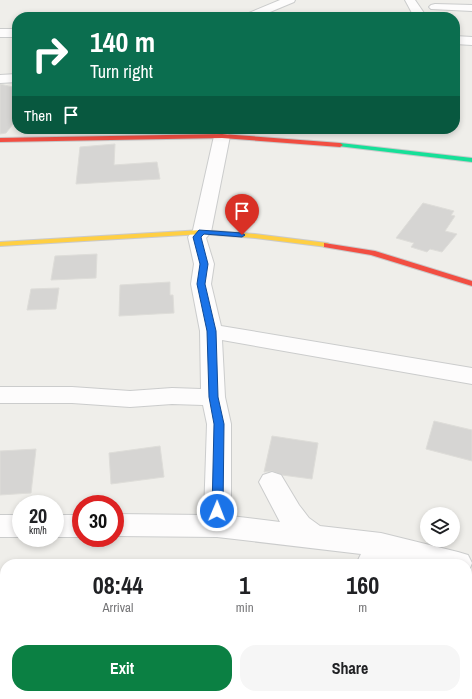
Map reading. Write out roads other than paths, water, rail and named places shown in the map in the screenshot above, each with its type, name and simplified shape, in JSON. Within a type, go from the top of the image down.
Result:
[{"type":"street","points":[[260,12],[290,0]]},
{"type":"street","points":[[410,0],[417,12]]},
{"type":"street","points":[[435,7],[472,8]]},
{"type":"street","points":[[0,33],[12,33]]},
{"type":"street","points":[[460,40],[472,41]]},
{"type":"street","points":[[0,79],[12,78]]},
{"type":"street","points":[[217,526],[219,424],[214,397],[211,331],[201,284],[204,264],[197,237],[202,232],[222,136]]},
{"type":"street","points":[[0,140],[222,136],[334,144],[472,160]]},
{"type":"street","points":[[0,244],[202,232],[255,236],[345,247],[372,253],[472,284]]},
{"type":"street","points":[[211,331],[472,376]]},
{"type":"street","points":[[0,395],[72,395],[130,399],[172,396],[214,397]]},
{"type":"street","points":[[272,482],[289,513],[299,526],[316,538]]},
{"type":"street","points":[[124,525],[217,526],[316,538],[376,554],[434,559]]},
{"type":"street","points":[[0,526],[12,526]]}]
